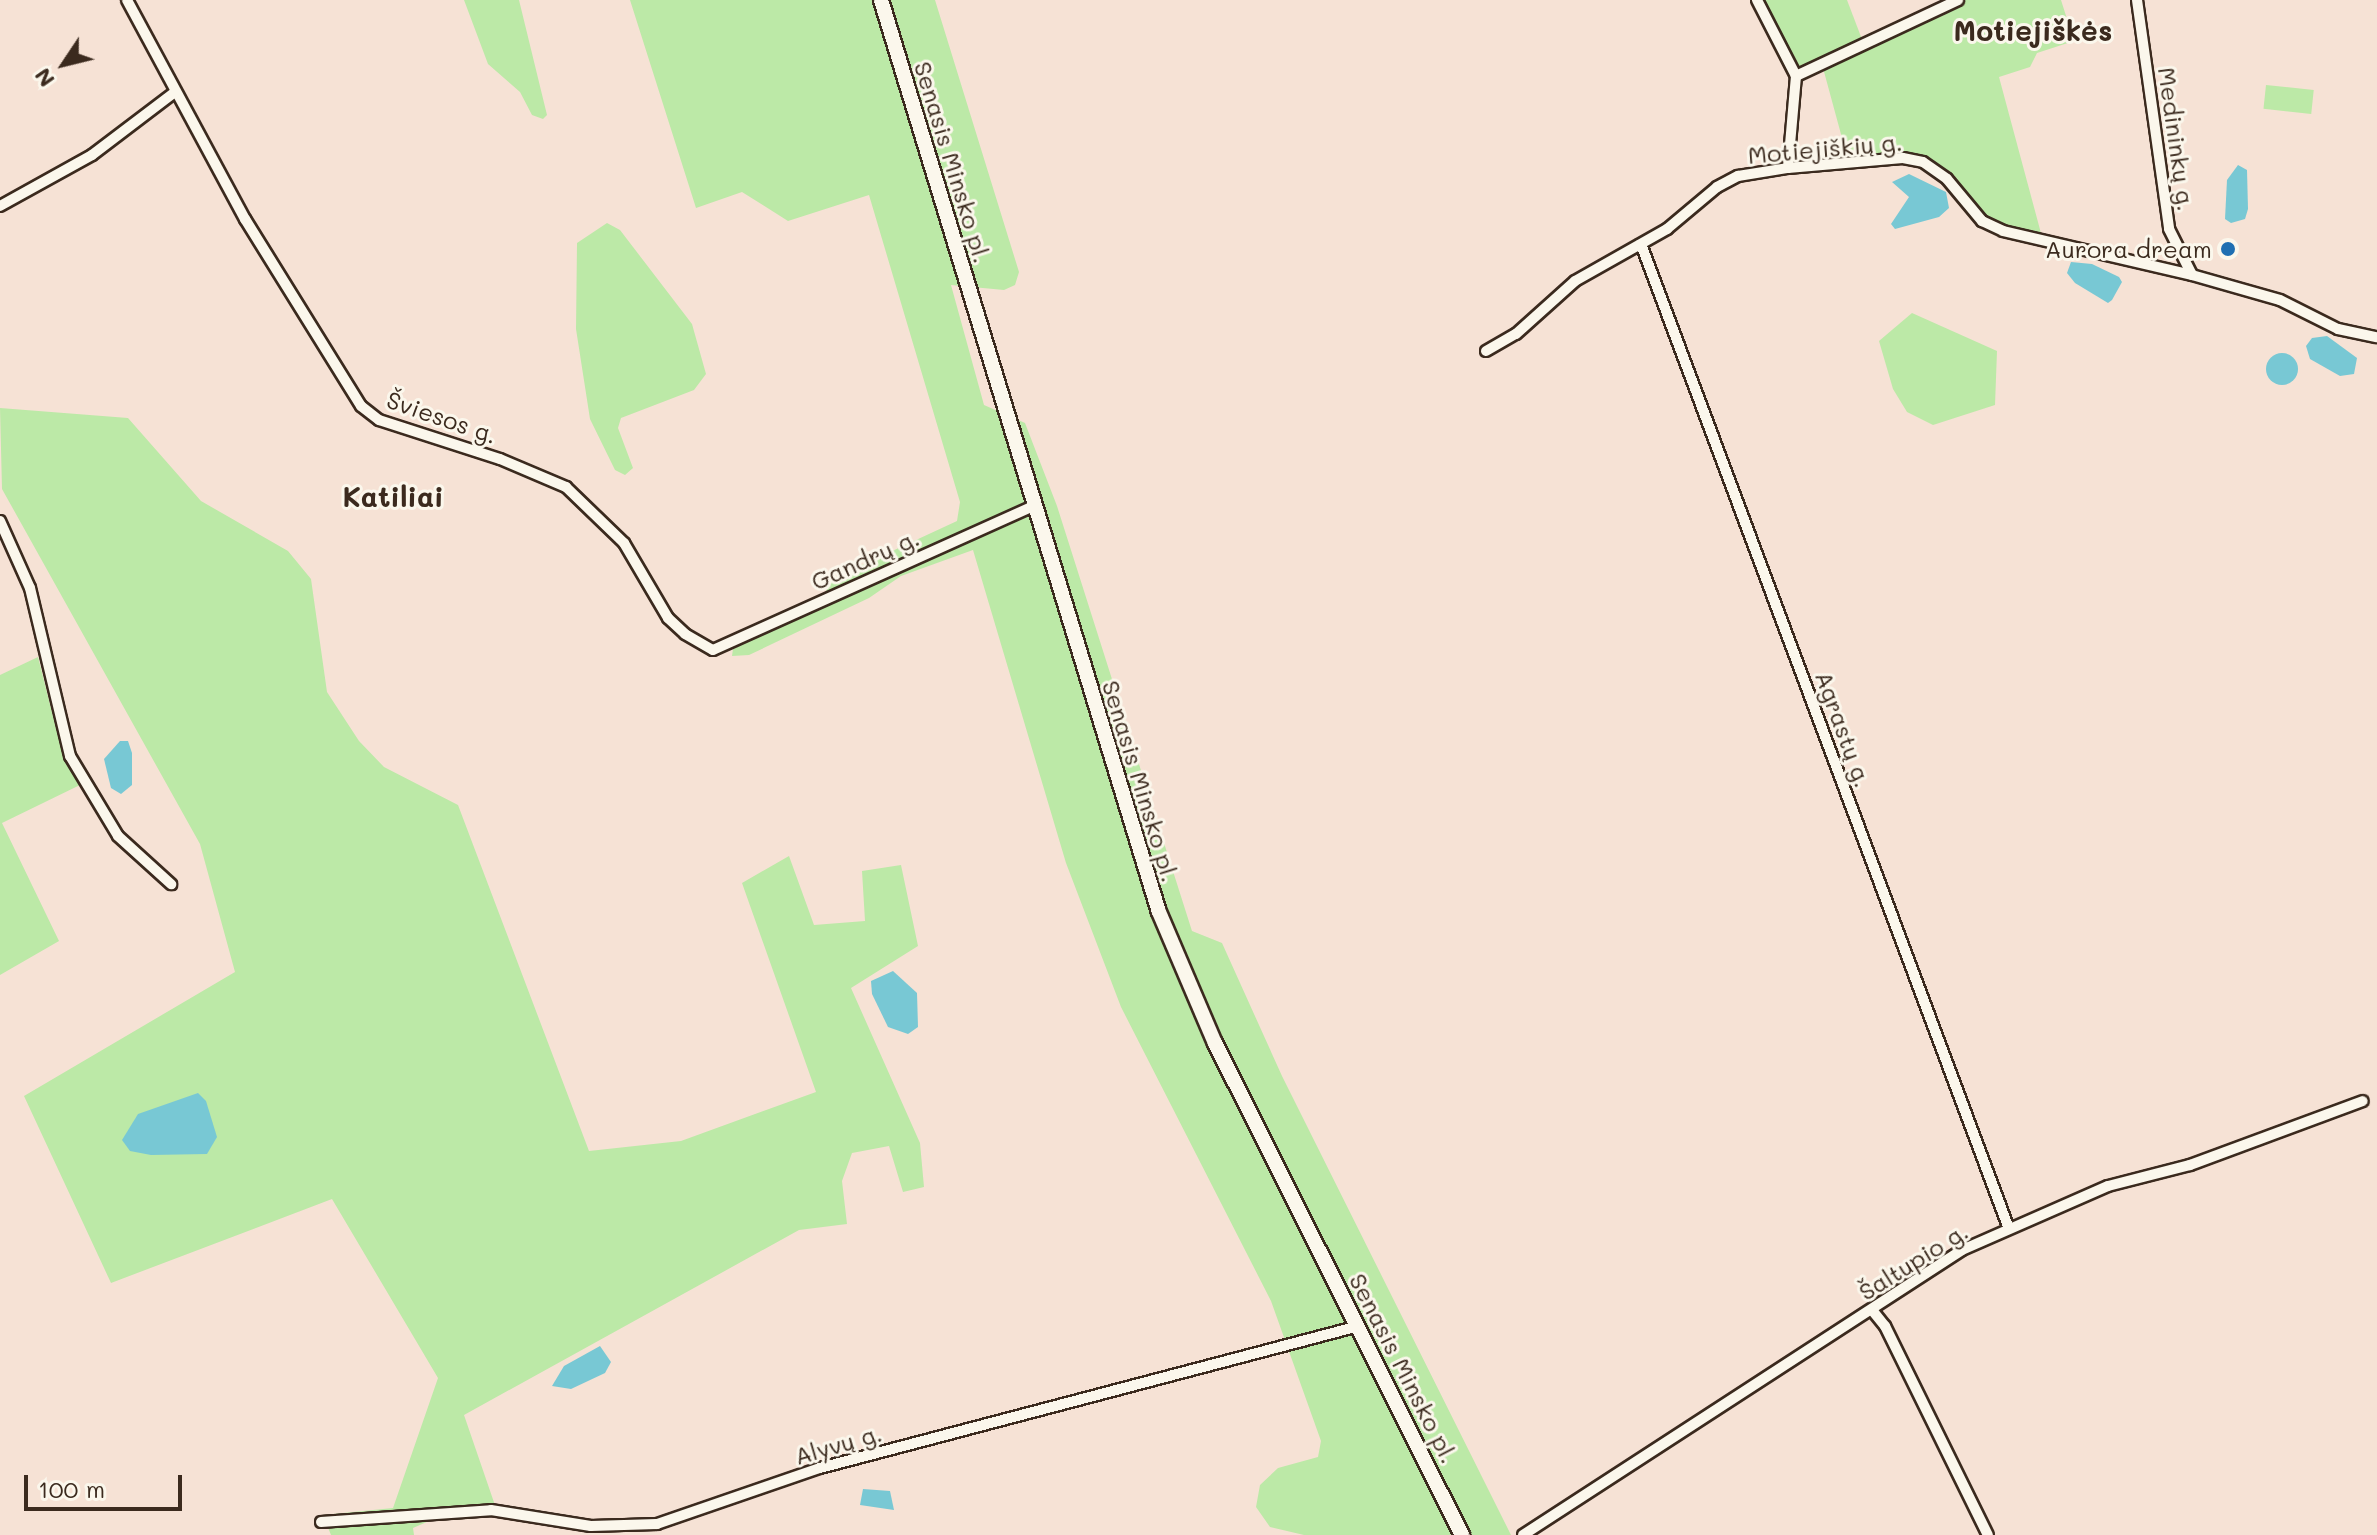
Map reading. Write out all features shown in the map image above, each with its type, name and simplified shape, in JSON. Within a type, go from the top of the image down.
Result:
[{"type":"main road","name":"Senasis Minsko pl.","points":[[881,0],[1163,923],[1215,1043],[1462,1535]]},
{"type":"street","name":"Šviesos g.","points":[[127,0],[245,219],[361,406],[379,420],[500,459],[566,487],[624,543],[668,618],[713,650]]},
{"type":"street","points":[[1757,0],[1796,76],[1788,168]]},
{"type":"street","points":[[1796,76],[1958,0]]},
{"type":"street","name":"Medininkų g.","points":[[2137,0],[2169,229],[2192,275]]},
{"type":"street","points":[[0,206],[92,155],[175,92]]},
{"type":"street","name":"Motiejiškių g.","points":[[1486,351],[1516,334],[1575,281],[1641,244],[1738,176],[1788,168],[1903,158],[1923,162],[1947,179],[1982,221],[2003,231],[2192,275]]},
{"type":"street","name":"Agrastų g.","points":[[1641,244],[2009,1229]]},
{"type":"street","points":[[2192,275],[2280,300],[2338,329],[2377,337]]},
{"type":"street","name":"Gandrų g.","points":[[713,650],[1034,506]]},
{"type":"street","points":[[0,521],[30,588],[70,756],[118,836],[171,884]]},
{"type":"street","name":"Šaltupio g.","points":[[1523,1535],[1962,1250],[2108,1186],[2190,1165],[2363,1101]]},
{"type":"street","points":[[1872,1310],[1885,1326],[1988,1535]]},
{"type":"street","name":"Alyvų g.","points":[[321,1522],[491,1510],[591,1526],[657,1524],[820,1468],[1359,1326]]},
{"type":"green space","points":[[464,0],[519,0],[547,115],[543,119],[532,115],[520,92],[488,64]]},
{"type":"green space","points":[[630,0],[935,0],[1019,272],[1015,285],[1004,290],[951,285],[984,405],[1025,423],[1057,506],[1192,931],[1222,943],[1282,1076],[1511,1535],[1304,1535],[1270,1527],[1256,1507],[1260,1485],[1278,1468],[1318,1457],[1321,1441],[1271,1301],[1121,1007],[1066,863],[973,550],[901,576],[869,598],[749,655],[732,656],[733,649],[816,607],[834,578],[957,521],[960,502],[869,195],[788,221],[742,192],[696,208]]},
{"type":"green space","points":[[1761,0],[1847,0],[1863,42],[1800,70]]},
{"type":"green space","points":[[1960,0],[2061,0],[2074,41],[2037,53],[2030,67],[1999,77],[2042,237],[1994,223],[1933,163],[1848,160],[1823,68]]},
{"type":"green space","points":[[2266,85],[2314,90],[2311,114],[2263,109]]},
{"type":"green space","points":[[607,223],[620,230],[692,324],[706,374],[694,390],[621,418],[618,428],[633,468],[625,475],[615,470],[590,419],[576,329],[577,243]]},
{"type":"green space","points":[[1912,313],[1997,351],[1995,405],[1933,425],[1907,412],[1893,389],[1879,341]]},
{"type":"green space","points":[[0,408],[128,418],[201,501],[288,551],[311,579],[327,692],[359,741],[384,767],[458,805],[589,1151],[681,1141],[816,1092],[742,883],[789,856],[814,925],[865,921],[862,871],[901,865],[918,946],[851,988],[920,1143],[924,1187],[903,1192],[889,1146],[852,1153],[842,1181],[847,1224],[799,1230],[464,1415],[498,1514],[429,1521],[413,1528],[414,1535],[331,1535],[323,1515],[393,1508],[438,1378],[332,1199],[111,1283],[24,1096],[235,972],[200,844],[2,489]]},
{"type":"green space","points":[[38,657],[58,736],[80,785],[2,823],[59,941],[0,975],[0,675]]},
{"type":"water","points":[[2238,165],[2247,170],[2248,209],[2245,219],[2231,223],[2225,219],[2227,180]]},
{"type":"water","points":[[1909,174],[1946,192],[1949,208],[1939,217],[1895,229],[1891,224],[1909,197],[1892,182]]},
{"type":"water","points":[[2071,262],[2092,264],[2119,277],[2122,282],[2112,300],[2108,303],[2075,283],[2067,273]]},
{"type":"water","points":[[2327,336],[2357,358],[2354,374],[2340,376],[2310,359],[2306,346],[2312,338]]},
{"type":"water","points":[[2282,353],[2293,358],[2298,369],[2293,380],[2282,385],[2271,380],[2266,369],[2271,358]]},
{"type":"water","points":[[120,741],[128,741],[132,753],[132,785],[121,794],[111,788],[104,759]]},
{"type":"water","points":[[893,971],[917,993],[918,1027],[908,1034],[888,1027],[872,994],[871,981]]},
{"type":"water","points":[[198,1093],[206,1101],[217,1137],[207,1154],[151,1155],[130,1151],[122,1140],[138,1114]]},
{"type":"water","points":[[600,1346],[611,1362],[605,1373],[571,1389],[552,1386],[564,1366]]},
{"type":"water","points":[[863,1489],[890,1491],[894,1510],[860,1505]]},
{"type":"place","name":"Aurora dream","points":[[2228,249]]},
{"type":"district","name":"Motiejiškės","points":[[2033,30]]},
{"type":"district","name":"Katiliai","points":[[393,496]]}]
